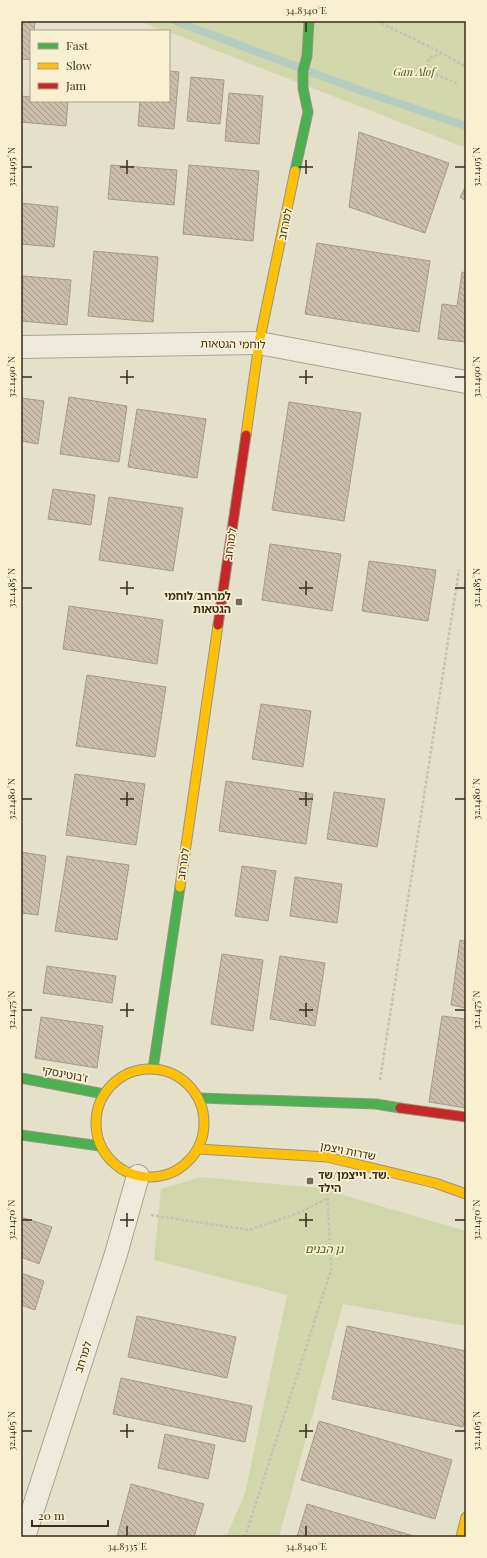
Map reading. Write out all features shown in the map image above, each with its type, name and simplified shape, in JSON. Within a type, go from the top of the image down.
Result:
[{"type":"street","name":"למרחב","points":[[153,1069],[260,343],[308,112],[302,88],[303,71],[307,56],[309,21]]},
{"type":"street","name":"לוחמי הגטאות","points":[[21,348],[260,343],[466,382]]},
{"type":"street","points":[[153,1069],[172,1073],[187,1083],[198,1098],[204,1115],[204,1133],[198,1149],[187,1163],[173,1173],[156,1178],[138,1176],[122,1171],[109,1160],[100,1146],[95,1128],[96,1110],[104,1094],[117,1080],[134,1071],[153,1069]]},
{"type":"street","name":"ז'בוטינסקי","points":[[21,1078],[104,1094]]},
{"type":"street","points":[[198,1098],[376,1104],[466,1117]]},
{"type":"street","points":[[21,1135],[100,1146]]},
{"type":"street","name":"שדרות ויצמן","points":[[198,1149],[327,1158],[435,1183],[466,1194]]},
{"type":"street","name":"למרחב","points":[[24,1537],[113,1262],[138,1176]]},
{"type":"street","points":[[461,1537],[466,1517]]},
{"type":"path","points":[[377,21],[442,53],[466,67]]},
{"type":"path","points":[[442,53],[430,58],[427,66],[430,72],[459,84]]},
{"type":"path","points":[[376,1104],[459,570]]},
{"type":"path","points":[[245,1537],[331,1270],[327,1158]]},
{"type":"path","points":[[128,1211],[249,1230],[301,1212],[328,1198]]},
{"type":"green space","name":"Gan Alof","points":[[139,21],[466,21],[466,148],[170,32],[170,30],[162,30]]},
{"type":"green space","name":"גן הבנים","points":[[201,1177],[319,1188],[466,1231],[466,1326],[343,1304],[279,1537],[226,1537],[245,1493],[287,1295],[154,1260],[161,1189]]},
{"type":"building","points":[[21,21],[35,21],[34,30],[30,30],[30,60],[21,59]]},
{"type":"building","points":[[170,71],[179,72],[174,129],[138,126],[140,102],[170,102]]},
{"type":"building","points":[[191,77],[224,80],[220,124],[187,121]]},
{"type":"building","points":[[229,93],[263,96],[259,144],[225,141]]},
{"type":"building","points":[[21,96],[30,97],[30,102],[68,102],[66,126],[21,122]]},
{"type":"building","points":[[359,132],[449,163],[425,233],[349,207]]},
{"type":"building","points":[[111,165],[177,170],[174,205],[108,199]]},
{"type":"building","points":[[189,165],[259,171],[253,241],[183,234]]},
{"type":"building","points":[[466,186],[466,201],[460,197]]},
{"type":"building","points":[[21,203],[58,207],[54,247],[21,244]]},
{"type":"building","points":[[317,243],[430,261],[419,332],[305,314]]},
{"type":"building","points":[[94,251],[158,257],[153,322],[88,316]]},
{"type":"building","points":[[462,272],[466,273],[466,342],[438,339],[442,304],[457,306]]},
{"type":"building","points":[[23,276],[71,280],[67,325],[21,321]]},
{"type":"building","points":[[69,397],[127,406],[119,462],[60,454]]},
{"type":"building","points":[[21,398],[44,401],[38,444],[21,441]]},
{"type":"building","points":[[289,402],[361,413],[344,521],[272,510]]},
{"type":"building","points":[[137,409],[206,419],[197,478],[128,467]]},
{"type":"building","points":[[53,489],[95,495],[91,525],[48,519]]},
{"type":"building","points":[[109,497],[183,508],[173,571],[99,560]]},
{"type":"building","points":[[270,544],[341,554],[332,611],[262,600]]},
{"type":"building","points":[[369,561],[436,570],[428,621],[362,611]]},
{"type":"building","points":[[69,606],[163,620],[157,664],[63,649]]},
{"type":"building","points":[[87,675],[166,687],[155,757],[76,746]]},
{"type":"building","points":[[261,704],[311,711],[303,767],[252,759]]},
{"type":"building","points":[[75,774],[145,784],[136,845],[66,835]]},
{"type":"building","points":[[226,781],[313,794],[306,844],[219,831]]},
{"type":"building","points":[[334,792],[385,799],[377,847],[327,839]]},
{"type":"building","points":[[21,852],[46,856],[38,915],[21,913]]},
{"type":"building","points":[[67,856],[129,865],[117,940],[55,931]]},
{"type":"building","points":[[242,866],[276,871],[268,921],[235,916]]},
{"type":"building","points":[[295,877],[342,884],[337,923],[290,916]]},
{"type":"building","points":[[460,940],[466,941],[466,1008],[451,1005]]},
{"type":"building","points":[[222,954],[263,960],[253,1031],[211,1024]]},
{"type":"building","points":[[280,956],[325,963],[315,1026],[270,1019]]},
{"type":"building","points":[[47,966],[116,976],[112,1003],[43,993]]},
{"type":"building","points":[[442,1016],[466,1019],[466,1108],[429,1102]]},
{"type":"building","points":[[41,1017],[103,1026],[97,1068],[35,1058]]},
{"type":"building","points":[[21,1217],[52,1227],[39,1264],[21,1257]]},
{"type":"building","points":[[21,1273],[44,1281],[35,1310],[21,1305]]},
{"type":"building","points":[[137,1316],[236,1337],[227,1378],[128,1357]]},
{"type":"building","points":[[347,1326],[466,1351],[466,1412],[463,1427],[332,1399]]},
{"type":"building","points":[[121,1378],[252,1406],[245,1442],[113,1414]]},
{"type":"building","points":[[319,1421],[452,1460],[435,1519],[301,1480]]},
{"type":"building","points":[[165,1434],[215,1445],[208,1479],[158,1468]]},
{"type":"building","points":[[131,1484],[204,1504],[194,1537],[117,1537]]},
{"type":"building","points":[[307,1504],[417,1537],[297,1537]]},
{"type":"waterway","points":[[175,21],[359,90],[466,126]]},
{"type":"traffic: fast","points":[[295,171],[308,112],[303,88],[303,71],[307,56],[309,21]]},
{"type":"traffic: fast","points":[[153,1069],[180,887]]},
{"type":"traffic: fast","points":[[21,1078],[104,1094]]},
{"type":"traffic: fast","points":[[199,1098],[376,1104],[400,1108]]},
{"type":"traffic: fast","points":[[21,1135],[100,1146]]},
{"type":"traffic: slow","points":[[246,435],[259,343],[295,171]]},
{"type":"traffic: slow","points":[[180,887],[218,625]]},
{"type":"traffic: slow","points":[[150,1069],[171,1073],[188,1085],[200,1102],[204,1123],[200,1144],[188,1161],[171,1173],[150,1177],[129,1173],[112,1161],[100,1144],[96,1123],[100,1102],[112,1085],[129,1073],[150,1069]]},
{"type":"traffic: slow","points":[[198,1149],[327,1157],[435,1183],[466,1194]]},
{"type":"traffic: slow","points":[[461,1537],[466,1517]]},
{"type":"traffic: jam","points":[[218,625],[246,435]]},
{"type":"traffic: jam","points":[[400,1108],[466,1117]]},
{"type":"place","name":"למרחב/לוחמי הגטאות","points":[[239,602]]},
{"type":"place","name":"שד. וייצמן/שד. הילד","points":[[310,1181]]}]
